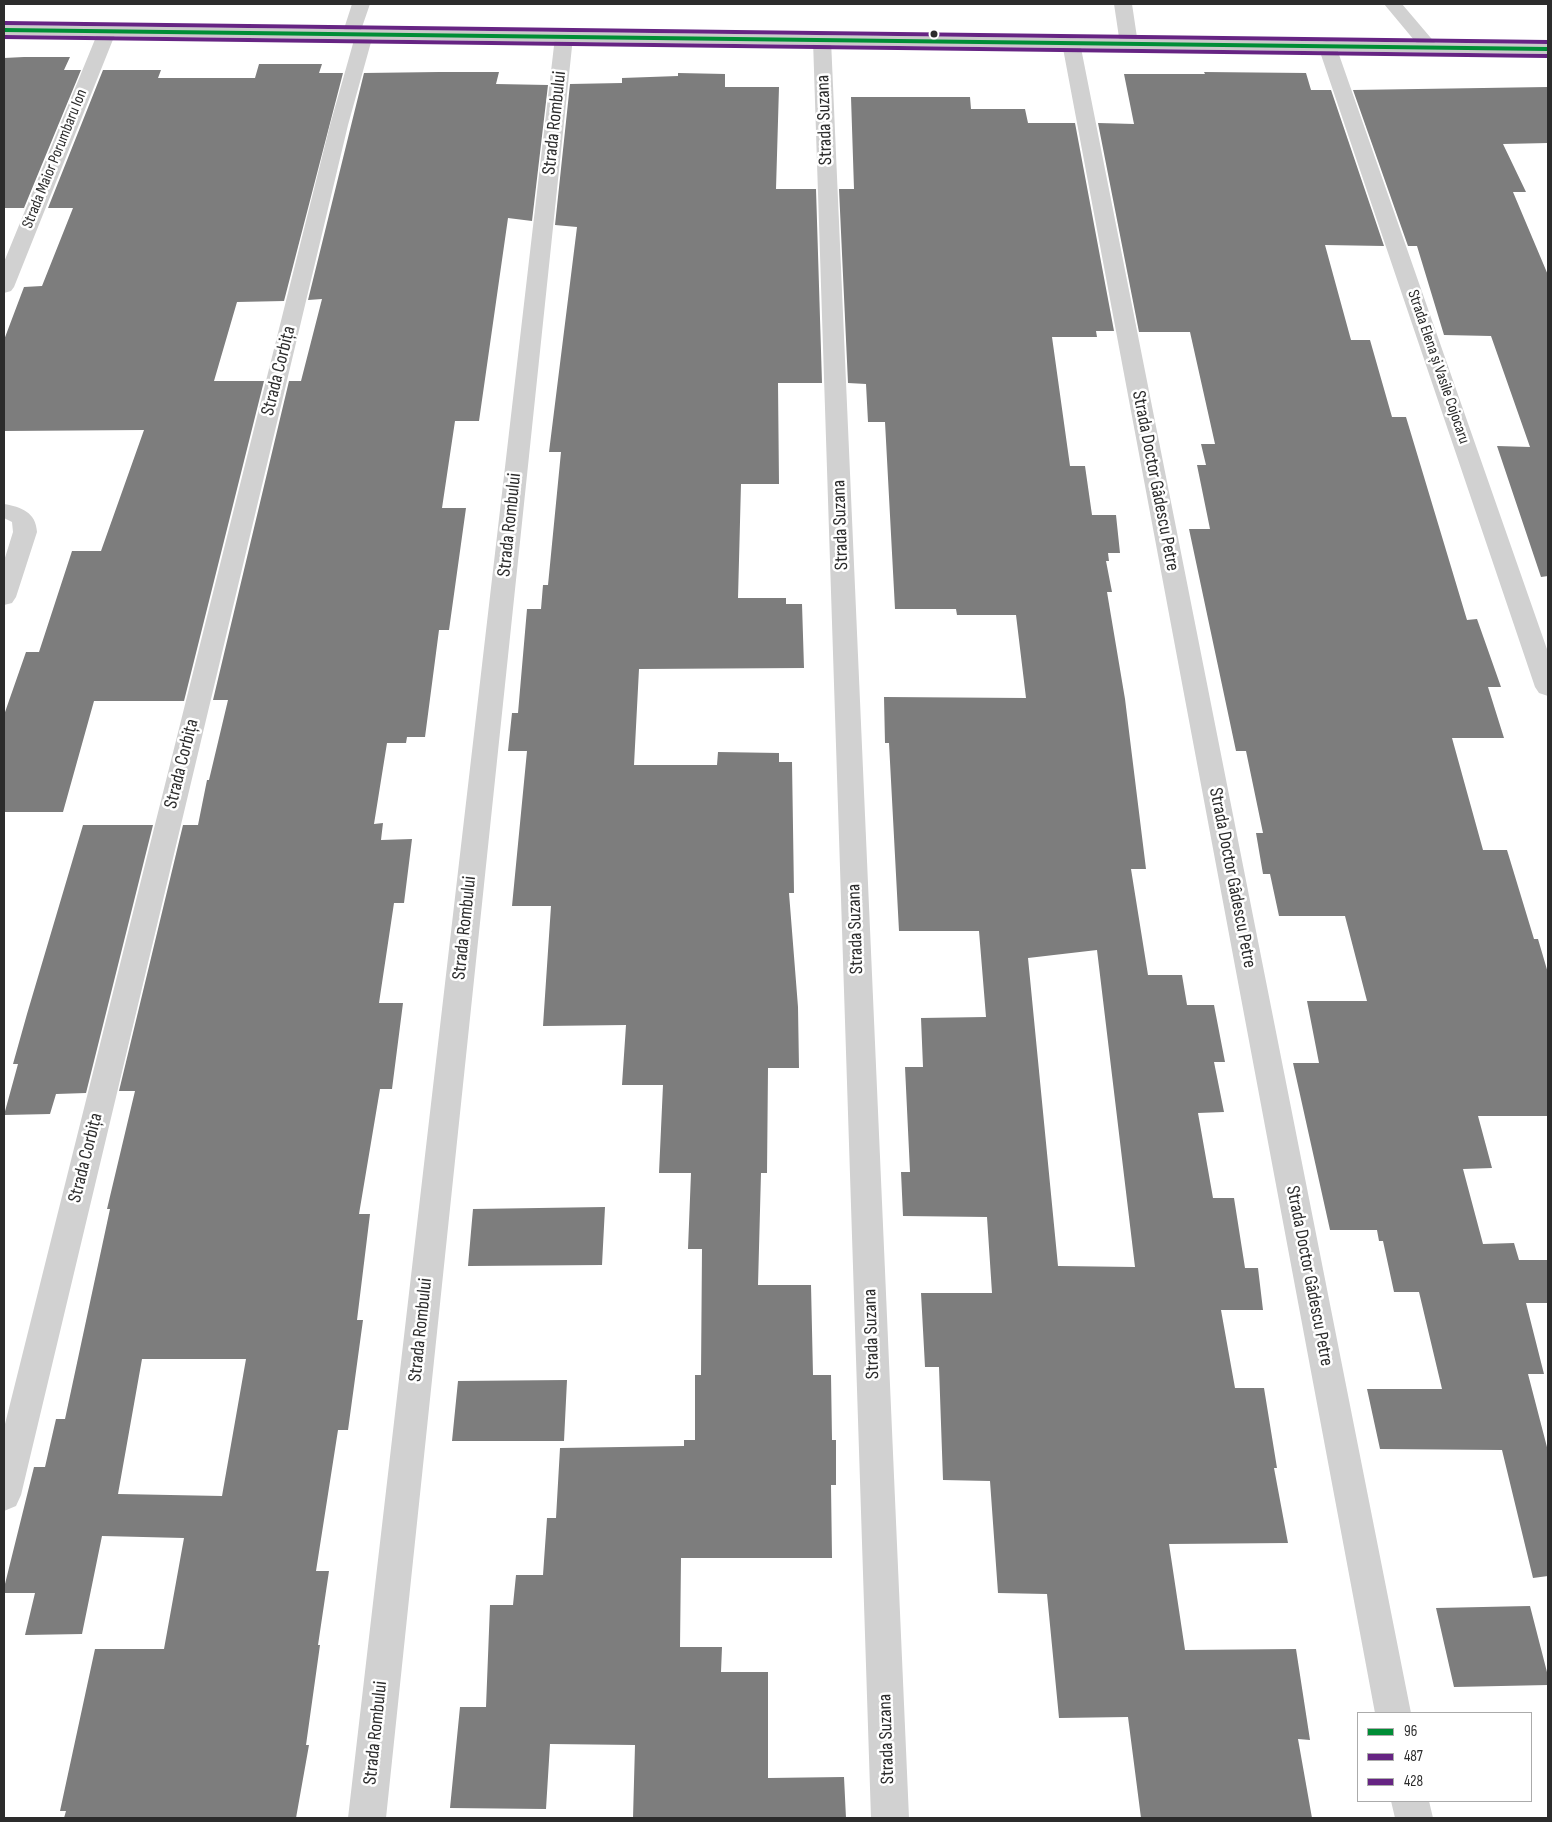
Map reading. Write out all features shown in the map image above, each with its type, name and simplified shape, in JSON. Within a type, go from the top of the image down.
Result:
[{"type":"main road","points":[[4,30],[1548,49]]},
{"type":"street","name":"Strada Corbița","points":[[4,1495],[339,125],[358,35],[361,4]]},
{"type":"street","points":[[1123,4],[1129,44]]},
{"type":"street","points":[[1393,4],[1430,48]]},
{"type":"street","name":"Strada Maior Porumbaru Ion","points":[[4,287],[107,32]]},
{"type":"street","name":"Strada Rombului","points":[[367,1818],[564,37]]},
{"type":"street","name":"Strada Suzana","points":[[822,40],[890,1818]]},
{"type":"street","name":"Strada Doctor Gâdescu Petre","points":[[1071,44],[1394,1712]]},
{"type":"street","name":"Strada Elena și Vasile Cojocaru","points":[[1327,46],[1548,688]]},
{"type":"street","points":[[4,511],[16,512],[22,517],[25,524],[25,532],[4,597]]},
{"type":"street","points":[[1410,1802],[1414,1818]]},
{"type":"building","points":[[70,57],[64,70],[81,70],[24,208],[4,208],[4,58]]},
{"type":"building","points":[[259,64],[322,64],[319,73],[343,73],[284,301],[237,302],[214,381],[264,381],[184,701],[94,701],[63,812],[4,812],[4,715],[26,652],[39,652],[72,551],[101,551],[144,430],[4,431],[4,340],[24,287],[42,286],[73,208],[48,208],[103,70],[161,70],[158,78],[255,78]]},
{"type":"building","points":[[499,72],[496,84],[548,85],[532,221],[508,218],[479,421],[455,421],[442,508],[466,508],[449,630],[439,630],[425,737],[407,737],[406,743],[387,743],[374,824],[383,823],[381,840],[412,839],[404,903],[394,903],[379,1003],[403,1003],[392,1089],[380,1089],[359,1214],[370,1214],[357,1320],[363,1320],[348,1430],[338,1430],[316,1571],[329,1571],[306,1745],[309,1745],[296,1818],[64,1818],[66,1811],[60,1811],[95,1649],[164,1649],[184,1538],[102,1536],[82,1634],[25,1635],[35,1593],[4,1593],[4,1588],[34,1467],[45,1467],[56,1419],[65,1419],[110,1209],[107,1209],[135,1091],[119,1091],[183,825],[198,825],[207,780],[209,780],[228,700],[213,700],[289,381],[301,381],[322,299],[308,300],[364,73]],"holes":[[[142,1359],[246,1359],[222,1496],[118,1494]]]},
{"type":"building","points":[[1204,72],[1306,73],[1311,90],[1331,90],[1384,246],[1325,245],[1351,340],[1370,340],[1392,417],[1406,417],[1467,620],[1477,619],[1501,687],[1488,687],[1504,738],[1452,738],[1483,850],[1507,850],[1534,939],[1538,939],[1548,973],[1548,1116],[1478,1116],[1492,1168],[1463,1169],[1483,1244],[1514,1243],[1519,1260],[1548,1260],[1548,1303],[1526,1303],[1544,1374],[1528,1374],[1548,1451],[1548,1576],[1533,1578],[1502,1450],[1380,1449],[1367,1389],[1442,1389],[1419,1292],[1394,1292],[1383,1241],[1379,1241],[1377,1230],[1330,1230],[1293,1063],[1319,1063],[1307,1001],[1367,1001],[1345,916],[1279,916],[1270,874],[1263,874],[1256,833],[1263,833],[1246,751],[1236,751],[1189,529],[1210,529],[1197,465],[1206,465],[1201,444],[1215,444],[1190,332],[1139,332],[1098,123],[1134,124],[1124,74],[1205,74]]},
{"type":"building","points":[[678,73],[725,74],[725,87],[779,87],[776,189],[816,189],[822,383],[778,383],[779,484],[741,484],[738,598],[786,598],[786,604],[802,604],[804,668],[639,669],[634,765],[717,765],[718,752],[779,753],[779,762],[792,762],[794,893],[789,893],[798,1007],[799,1068],[768,1068],[767,1173],[761,1173],[758,1285],[811,1285],[813,1375],[831,1375],[832,1440],[836,1440],[836,1485],[831,1485],[832,1558],[681,1558],[680,1647],[722,1647],[721,1672],[768,1672],[768,1778],[844,1777],[846,1818],[633,1818],[635,1745],[550,1744],[546,1809],[450,1808],[460,1707],[486,1707],[490,1605],[513,1605],[516,1575],[543,1575],[547,1518],[556,1518],[560,1448],[684,1446],[684,1440],[695,1440],[695,1375],[701,1375],[702,1249],[688,1249],[691,1173],[659,1173],[663,1085],[622,1085],[626,1025],[543,1026],[551,906],[512,906],[527,751],[508,751],[512,713],[518,713],[527,609],[541,609],[543,585],[548,585],[561,452],[549,452],[577,227],[555,225],[570,84],[622,83],[622,78],[678,76]]},
{"type":"building","points":[[1548,87],[1548,143],[1503,144],[1526,192],[1513,192],[1548,275],[1548,576],[1541,577],[1497,446],[1530,447],[1491,336],[1444,335],[1417,246],[1408,246],[1353,90]]},
{"type":"building","points":[[851,97],[970,97],[971,109],[1025,109],[1028,123],[1075,123],[1114,331],[1096,331],[1097,337],[1052,337],[1070,466],[1085,466],[1092,515],[1116,515],[1120,553],[1108,553],[1109,561],[1106,561],[1112,592],[1107,592],[1125,699],[1146,869],[1131,869],[1148,975],[1182,975],[1187,1005],[1214,1005],[1225,1062],[1214,1062],[1224,1112],[1198,1113],[1213,1198],[1234,1198],[1245,1268],[1258,1268],[1263,1310],[1221,1310],[1235,1388],[1264,1388],[1277,1468],[1274,1468],[1288,1543],[1169,1544],[1185,1650],[1296,1649],[1310,1740],[1298,1739],[1312,1818],[1141,1818],[1128,1717],[1059,1718],[1047,1594],[998,1593],[990,1481],[943,1480],[939,1367],[925,1367],[921,1293],[992,1293],[987,1217],[903,1216],[901,1172],[910,1172],[905,1067],[923,1067],[921,1018],[986,1017],[979,931],[899,931],[889,743],[885,743],[884,697],[1026,698],[1016,615],[957,615],[956,609],[895,609],[885,422],[868,422],[866,384],[848,383],[839,189],[854,189]],"holes":[[[1097,950],[1135,1267],[1058,1266],[1028,958]]]},
{"type":"building","points":[[83,825],[153,825],[86,1093],[56,1094],[50,1114],[4,1115],[18,1064],[13,1064]]},
{"type":"building","points":[[605,1207],[602,1265],[468,1266],[473,1209]]},
{"type":"building","points":[[567,1380],[564,1441],[452,1441],[458,1381]]},
{"type":"building","points":[[1530,1606],[1548,1676],[1548,1685],[1454,1687],[1436,1608]]},
{"type":"transit line","name":"428","points":[[4,23],[1548,42]]},
{"type":"transit line","name":"96","points":[[4,30],[1548,49]]},
{"type":"transit line","name":"487","points":[[4,37],[1548,56]]}]
